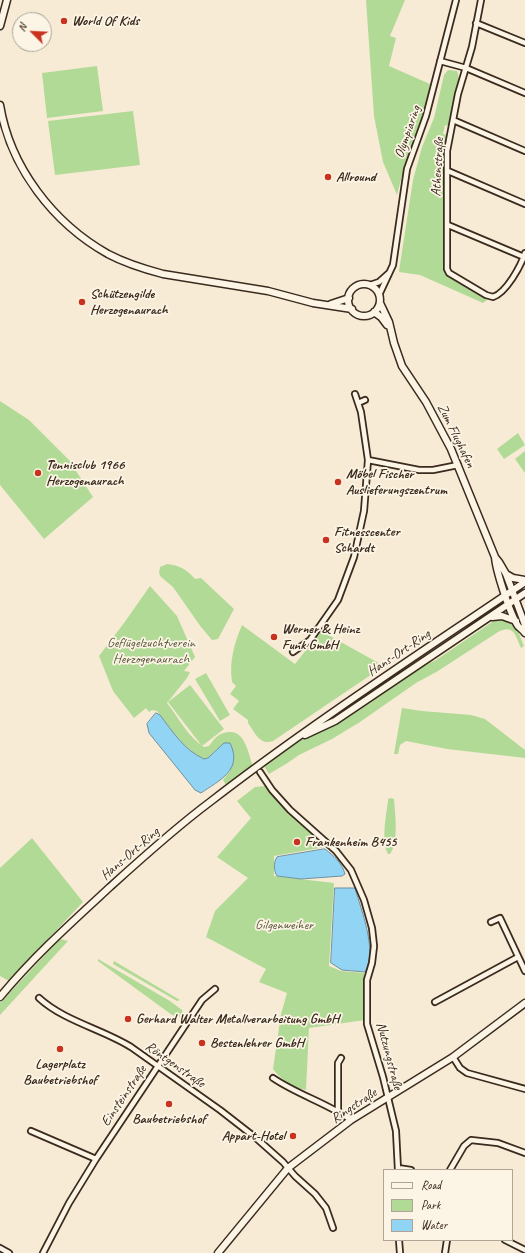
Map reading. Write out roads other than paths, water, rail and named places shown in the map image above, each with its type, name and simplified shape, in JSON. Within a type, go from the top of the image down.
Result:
[{"type":"street","points":[[0,26],[7,0]]},
{"type":"street","name":"Olympiaring","points":[[379,295],[390,272],[395,256],[407,169],[426,116],[456,0]]},
{"type":"street","name":"Athenstraße","points":[[481,0],[472,47],[458,94],[447,151],[447,269],[449,272],[486,295],[493,297],[497,296],[516,273],[524,255]]},
{"type":"street","points":[[476,23],[525,43]]},
{"type":"street","points":[[440,60],[466,68],[525,93]]},
{"type":"street","points":[[0,105],[10,141],[16,156],[32,184],[51,209],[75,231],[107,253],[146,270],[163,274],[268,291],[303,301],[352,309]]},
{"type":"street","points":[[453,120],[525,151]]},
{"type":"street","points":[[448,171],[525,204]]},
{"type":"street","points":[[448,225],[524,255]]},
{"type":"street","points":[[370,285],[379,295],[380,302],[374,312],[365,316],[356,313],[352,309],[348,298],[351,291],[357,286],[364,284],[370,285],[379,282],[390,272]]},
{"type":"street","points":[[328,305],[348,298]]},
{"type":"street","name":"Zum Flughafen","points":[[380,302],[402,366],[433,414],[451,449],[495,557],[506,574]]},
{"type":"street","name":"Zum Flughafen","points":[[374,312],[384,320],[390,329]]},
{"type":"street","points":[[293,652],[310,640],[338,600],[354,557],[364,511],[368,460],[361,412],[355,394]]},
{"type":"street","points":[[358,402],[365,400]]},
{"type":"street","points":[[368,460],[419,470],[433,470],[458,465]]},
{"type":"street","name":"Zum Flughafen","points":[[495,557],[496,568],[509,604],[516,621],[525,633]]},
{"type":"street","points":[[506,574],[513,578],[525,581]]},
{"type":"street","points":[[506,574],[525,625]]},
{"type":"street","name":"Hans-Ort-Ring","points":[[0,997],[10,984],[61,932],[128,871],[208,803],[287,744],[525,581]]},
{"type":"street","name":"Hans-Ort-Ring","points":[[287,744],[335,721],[525,593]]},
{"type":"street","points":[[491,617],[502,616],[516,621]]},
{"type":"street","name":"Nutzungstraße","points":[[260,772],[272,790],[286,806],[336,851],[351,870],[364,900],[372,928],[374,946],[372,963],[367,980],[367,1024],[396,1131],[398,1169]]},
{"type":"street","points":[[491,922],[500,918],[525,971]]},
{"type":"street","points":[[435,1002],[518,957]]},
{"type":"street","name":"Einsteinstraße","points":[[44,1253],[69,1203],[96,1159],[202,1000],[215,989]]},
{"type":"street","name":"Röntgenstraße","points":[[39,998],[54,1010],[118,1039],[158,1066],[248,1132],[283,1162],[315,1194],[326,1208],[333,1228]]},
{"type":"street","name":"Ringstraße","points":[[218,1253],[288,1168],[351,1120],[453,1057],[525,1004]]},
{"type":"street","points":[[453,1057],[460,1068],[467,1073],[525,1089]]},
{"type":"street","points":[[338,1110],[338,1063],[341,1058]]},
{"type":"street","points":[[273,1078],[288,1088],[338,1110],[351,1120]]},
{"type":"street","points":[[31,1131],[96,1159]]},
{"type":"street","points":[[451,1169],[464,1146],[471,1140],[498,1143],[525,1153]]},
{"type":"street","points":[[399,1241],[400,1253]]},
{"type":"street","points":[[445,1253],[447,1241]]},
{"type":"street","points":[[507,1241],[524,1250],[525,1244]]},
{"type":"street","points":[[0,1248],[9,1253]]},
{"type":"water","points":[[156,713],[160,715],[185,746],[204,759],[208,758],[224,743],[230,743],[234,760],[228,773],[222,779],[201,793],[195,790],[149,733],[147,724]]},
{"type":"water","name":"Gilgenweiher","points":[[325,849],[332,854],[342,866],[345,874],[342,876],[301,879],[277,876],[274,864],[277,857]]},
{"type":"water","name":"Gilgenweiher","points":[[335,888],[355,888],[369,942],[369,963],[365,972],[342,970],[331,963]]},
{"type":"place","name":"World Of Kids","points":[[64,21]]},
{"type":"place","name":"Allround","points":[[328,177]]},
{"type":"place","name":"Schützengilde Herzogenaurach","points":[[82,302]]},
{"type":"place","name":"Tennisclub 1966 Herzogenaurach","points":[[38,473]]},
{"type":"place","name":"Möbel Fischer Auslieferungszentrum","points":[[338,482]]},
{"type":"place","name":"Fitnesscenter Schardt","points":[[326,540]]},
{"type":"place","name":"Werner & Heinz Funk GmbH","points":[[274,637]]},
{"type":"place","name":"Frankenheim B455","points":[[297,842]]},
{"type":"place","name":"Gerhard Walter Metallverarbeitung GmbH","points":[[128,1019]]},
{"type":"place","name":"Bestenlehrer GmbH","points":[[202,1043]]},
{"type":"place","name":"Lagerplatz Baubetriebshof","points":[[60,1049]]},
{"type":"place","name":"Baubetriebshof","points":[[169,1104]]},
{"type":"place","name":"Appart-Hotel","points":[[293,1136]]},
{"type":"park label","name":"Geflügelzuchtverein Herzogenaurach","points":[[151,652]]}]
